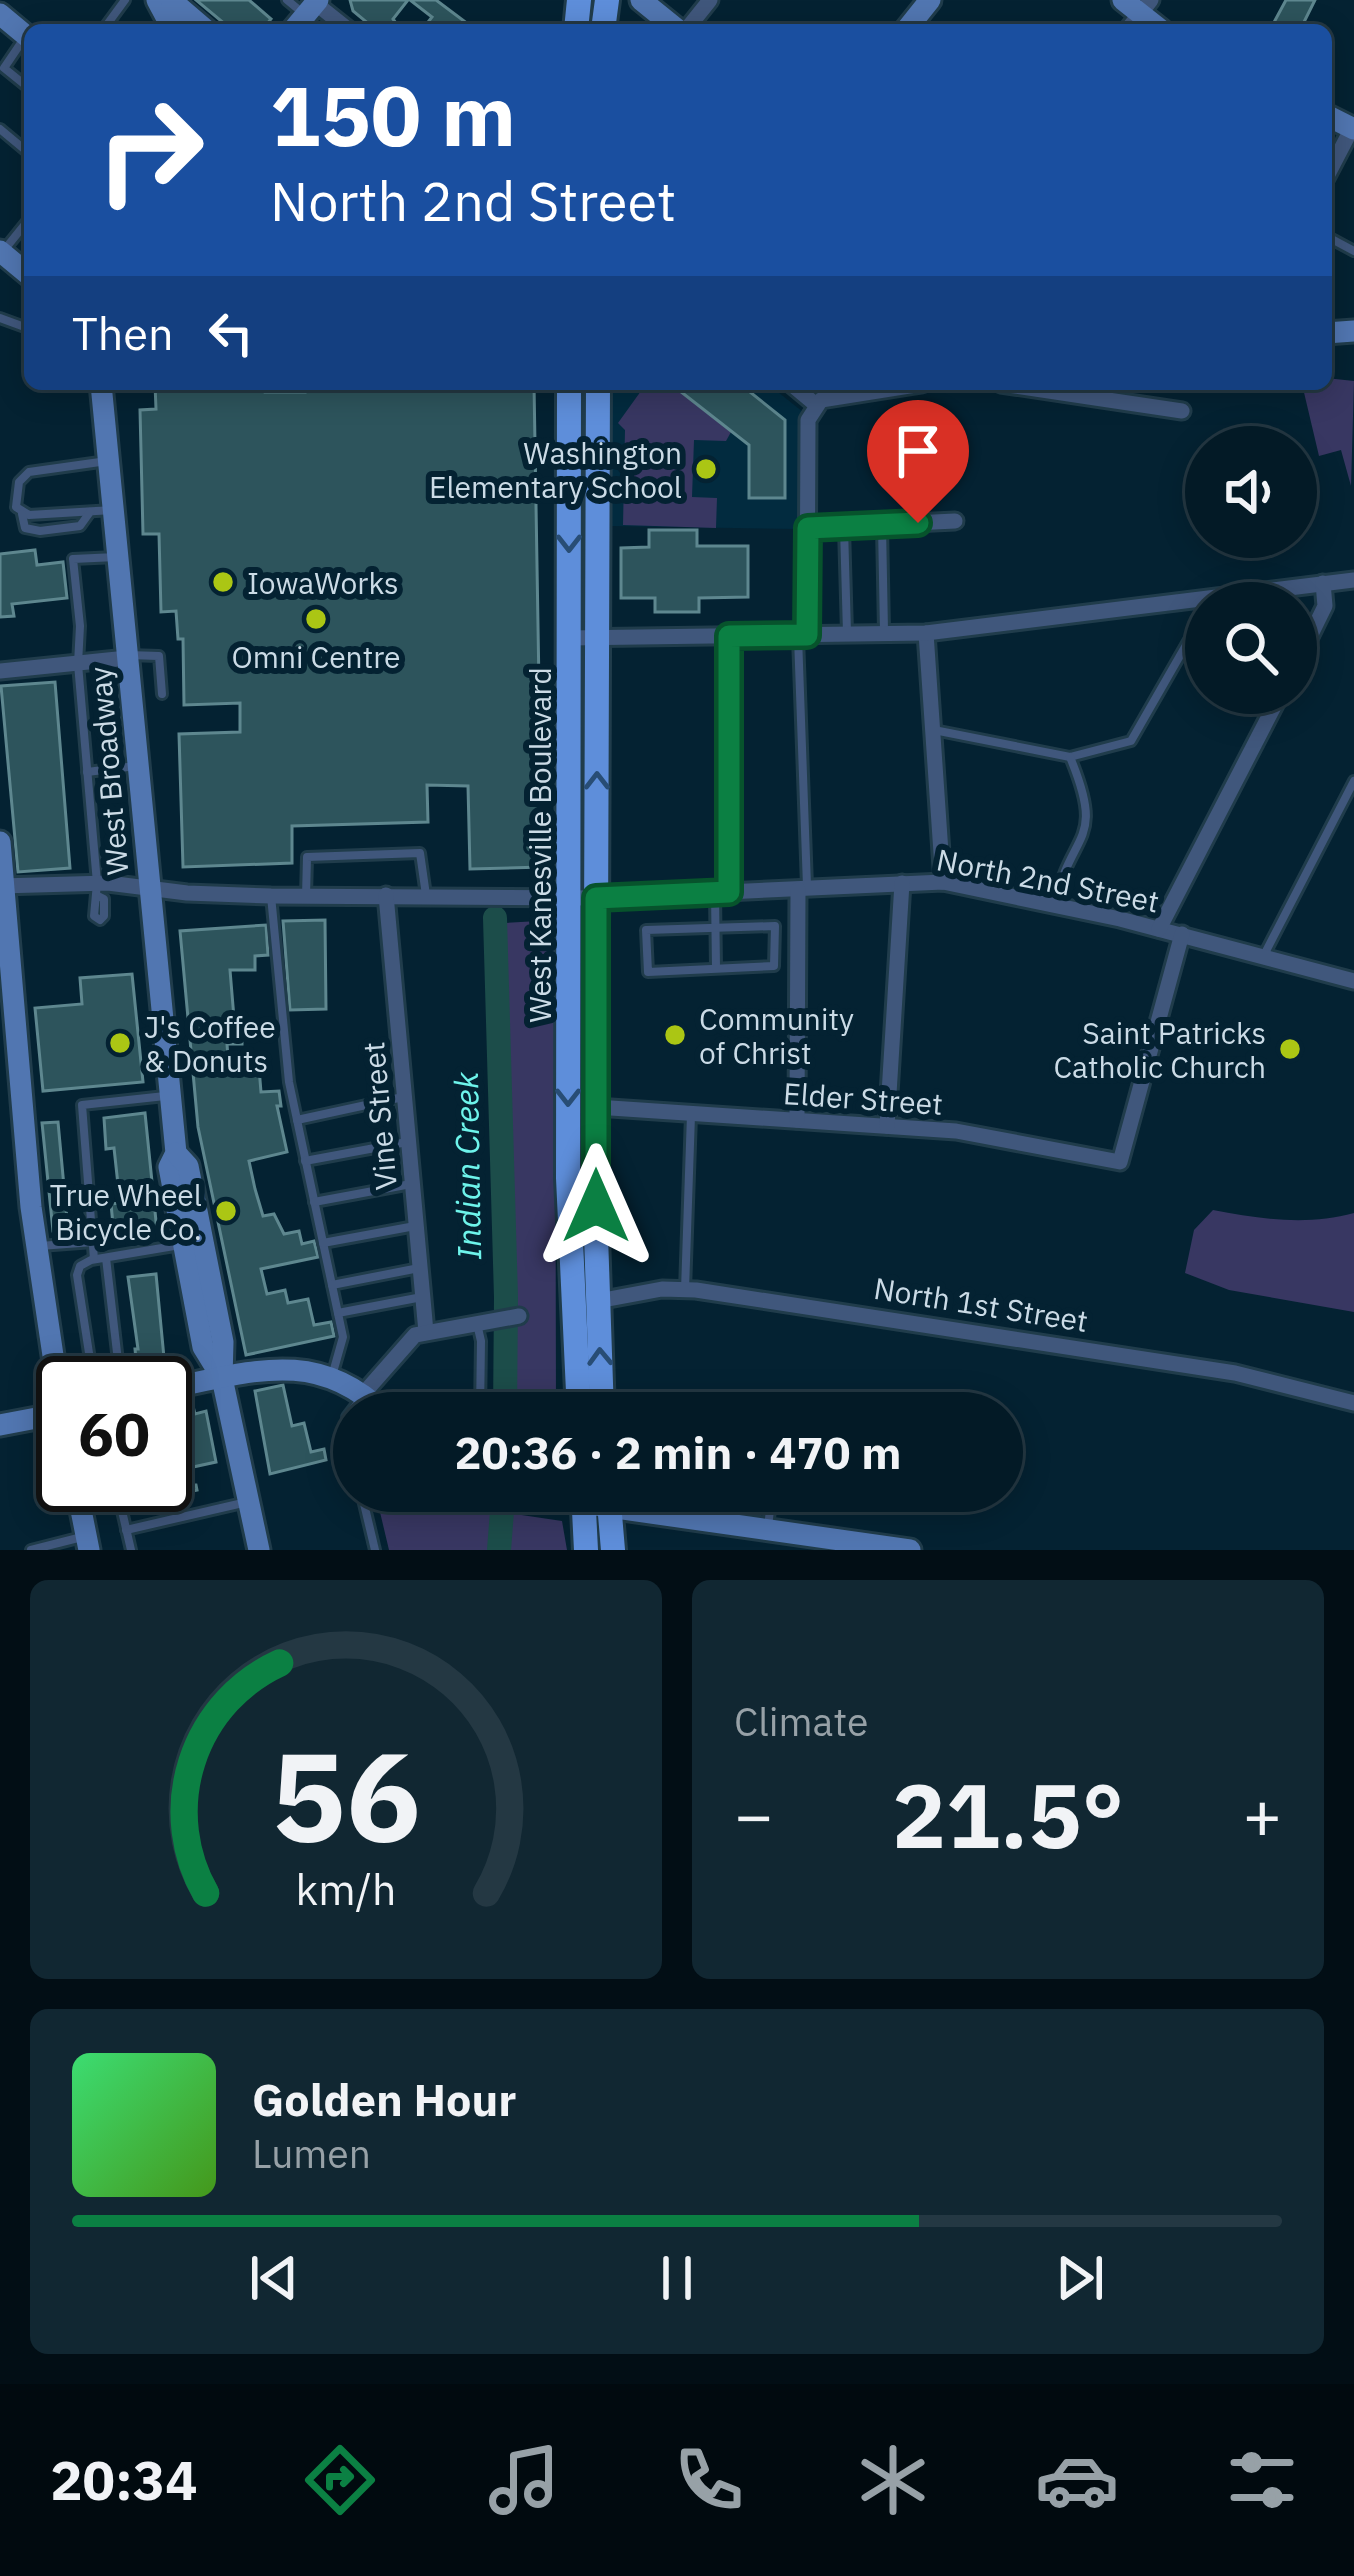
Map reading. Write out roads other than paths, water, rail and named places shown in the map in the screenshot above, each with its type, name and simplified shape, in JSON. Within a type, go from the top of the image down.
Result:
[{"type":"main road","points":[[172,0],[199,24]]},
{"type":"main road","points":[[641,0],[674,24]]},
{"type":"main road","points":[[911,24],[930,0]]},
{"type":"main road","points":[[0,14],[24,34]]},
{"type":"main road","name":"West Broadway","points":[[102,390],[109,461],[102,510],[118,557],[176,1153],[169,1167],[203,1347],[222,1378]]},
{"type":"main road","name":"West Kanesville Boulevard","points":[[569,390],[568,1178],[586,1303]]},
{"type":"main road","name":"West Kanesville Boulevard","points":[[586,1303],[596,1107],[598,390]]},
{"type":"main road","points":[[0,842],[37,1246],[53,1356]]},
{"type":"main road","name":"West Broadway","points":[[176,1153],[188,1166],[223,1342],[222,1378]]},
{"type":"main road","points":[[580,1392],[586,1303]]},
{"type":"main road","points":[[586,1303],[599,1392]]},
{"type":"main road","points":[[192,1384],[291,1368],[331,1377],[360,1392]]},
{"type":"main road","points":[[222,1378],[259,1550]]},
{"type":"main road","points":[[0,1425],[36,1420]]},
{"type":"main road","points":[[81,1512],[87,1543]]},
{"type":"main road","points":[[586,1550],[593,1512]]},
{"type":"main road","points":[[601,1512],[613,1550]]},
{"type":"main road","points":[[671,1512],[835,1545],[910,1550]]},
{"type":"street","points":[[688,24],[710,0]]},
{"type":"street","points":[[1332,167],[1353,128]]},
{"type":"street","points":[[798,390],[815,404]]},
{"type":"street","points":[[1041,390],[1182,411]]},
{"type":"street","points":[[802,635],[808,420],[815,404],[838,391]]},
{"type":"street","points":[[808,528],[955,521]]},
{"type":"street","points":[[1317,584],[1354,580]]},
{"type":"street","points":[[1317,621],[1325,605],[1324,583]]},
{"type":"street","points":[[569,638],[926,633],[1185,600]]},
{"type":"street","points":[[926,633],[944,882]]},
{"type":"street","points":[[0,671],[127,657]]},
{"type":"street","points":[[1159,928],[1270,714]]},
{"type":"street","name":"North 2nd Street","points":[[2,885],[271,896],[596,898],[944,882],[1159,928],[1354,981]]},
{"type":"street","points":[[887,1126],[902,883]]},
{"type":"street","points":[[796,1120],[802,889]]},
{"type":"street","name":"Vine Street","points":[[386,896],[427,1332]]},
{"type":"street","name":"Elder Street","points":[[596,1107],[986,1134],[1115,1162],[1122,1158],[1181,934]]},
{"type":"street","name":"North 1st Street","points":[[586,1303],[662,1289],[685,1290],[1235,1373],[1354,1402]]},
{"type":"street","points":[[366,1392],[404,1345],[427,1332],[519,1316]]},
{"type":"lane","points":[[287,0],[308,12]]},
{"type":"lane","points":[[24,42],[4,68],[24,84]]},
{"type":"lane","points":[[0,130],[24,149]]},
{"type":"lane","points":[[1,254],[24,225]]},
{"type":"lane","points":[[102,510],[80,526],[25,528],[16,508],[16,492],[29,472],[109,461]]},
{"type":"lane","points":[[22,514],[102,510]]},
{"type":"lane","points":[[882,525],[884,634]]},
{"type":"lane","points":[[844,526],[847,634]]},
{"type":"lane","points":[[98,890],[73,559],[118,557]]},
{"type":"lane","points":[[802,635],[802,889]]},
{"type":"lane","points":[[716,968],[729,636]]},
{"type":"lane","points":[[933,730],[1070,757],[1123,744],[1138,735],[1185,648]]},
{"type":"lane","points":[[127,657],[159,656],[162,694]]},
{"type":"lane","points":[[1054,904],[1087,826],[1084,797],[1070,757]]},
{"type":"lane","points":[[86,772],[137,765]]},
{"type":"lane","points":[[1264,956],[1354,781]]},
{"type":"lane","points":[[306,896],[307,857],[420,854],[426,895]]},
{"type":"lane","points":[[271,896],[282,1036],[343,1348],[331,1377]]},
{"type":"lane","points":[[775,926],[774,967],[716,968],[648,972],[646,930],[775,926]]},
{"type":"lane","points":[[94,1259],[82,1105],[169,1095]]},
{"type":"lane","points":[[297,1120],[405,1097]]},
{"type":"lane","points":[[685,1290],[691,1114]]},
{"type":"lane","points":[[305,1160],[409,1142]]},
{"type":"lane","points":[[314,1202],[413,1184]]},
{"type":"lane","points":[[323,1243],[417,1226]]},
{"type":"lane","points":[[37,1246],[92,1242]]},
{"type":"lane","points":[[106,1258],[118,1361],[91,1366],[77,1275],[80,1266],[94,1259],[181,1245]]},
{"type":"lane","points":[[332,1285],[421,1268]]},
{"type":"lane","points":[[338,1313],[423,1297]]},
{"type":"lane","points":[[476,1323],[481,1341],[480,1392]]},
{"type":"lane","points":[[126,1530],[248,1502]]},
{"type":"lane","points":[[122,1512],[131,1550]]},
{"type":"lane","points":[[366,1512],[375,1550]]},
{"type":"lane","points":[[768,1530],[770,1512]]},
{"type":"lane","points":[[31,1550],[87,1543]]},
{"type":"waterway","name":"Indian Creek","points":[[495,918],[505,1392]]},
{"type":"waterway","name":"Indian Creek","points":[[499,1550],[502,1512]]},
{"type":"place","name":"Washington Elementary School","points":[[706,469]]},
{"type":"place","name":"IowaWorks","points":[[223,582]]},
{"type":"place","name":"Omni Centre","points":[[316,619]]},
{"type":"place","name":"Community of Christ","points":[[675,1035]]},
{"type":"place","name":"J's Coffee & Donuts","points":[[120,1043]]},
{"type":"place","name":"Saint Patricks Catholic Church","points":[[1290,1049]]},
{"type":"place","name":"True Wheel Bicycle Co.","points":[[226,1211]]}]
